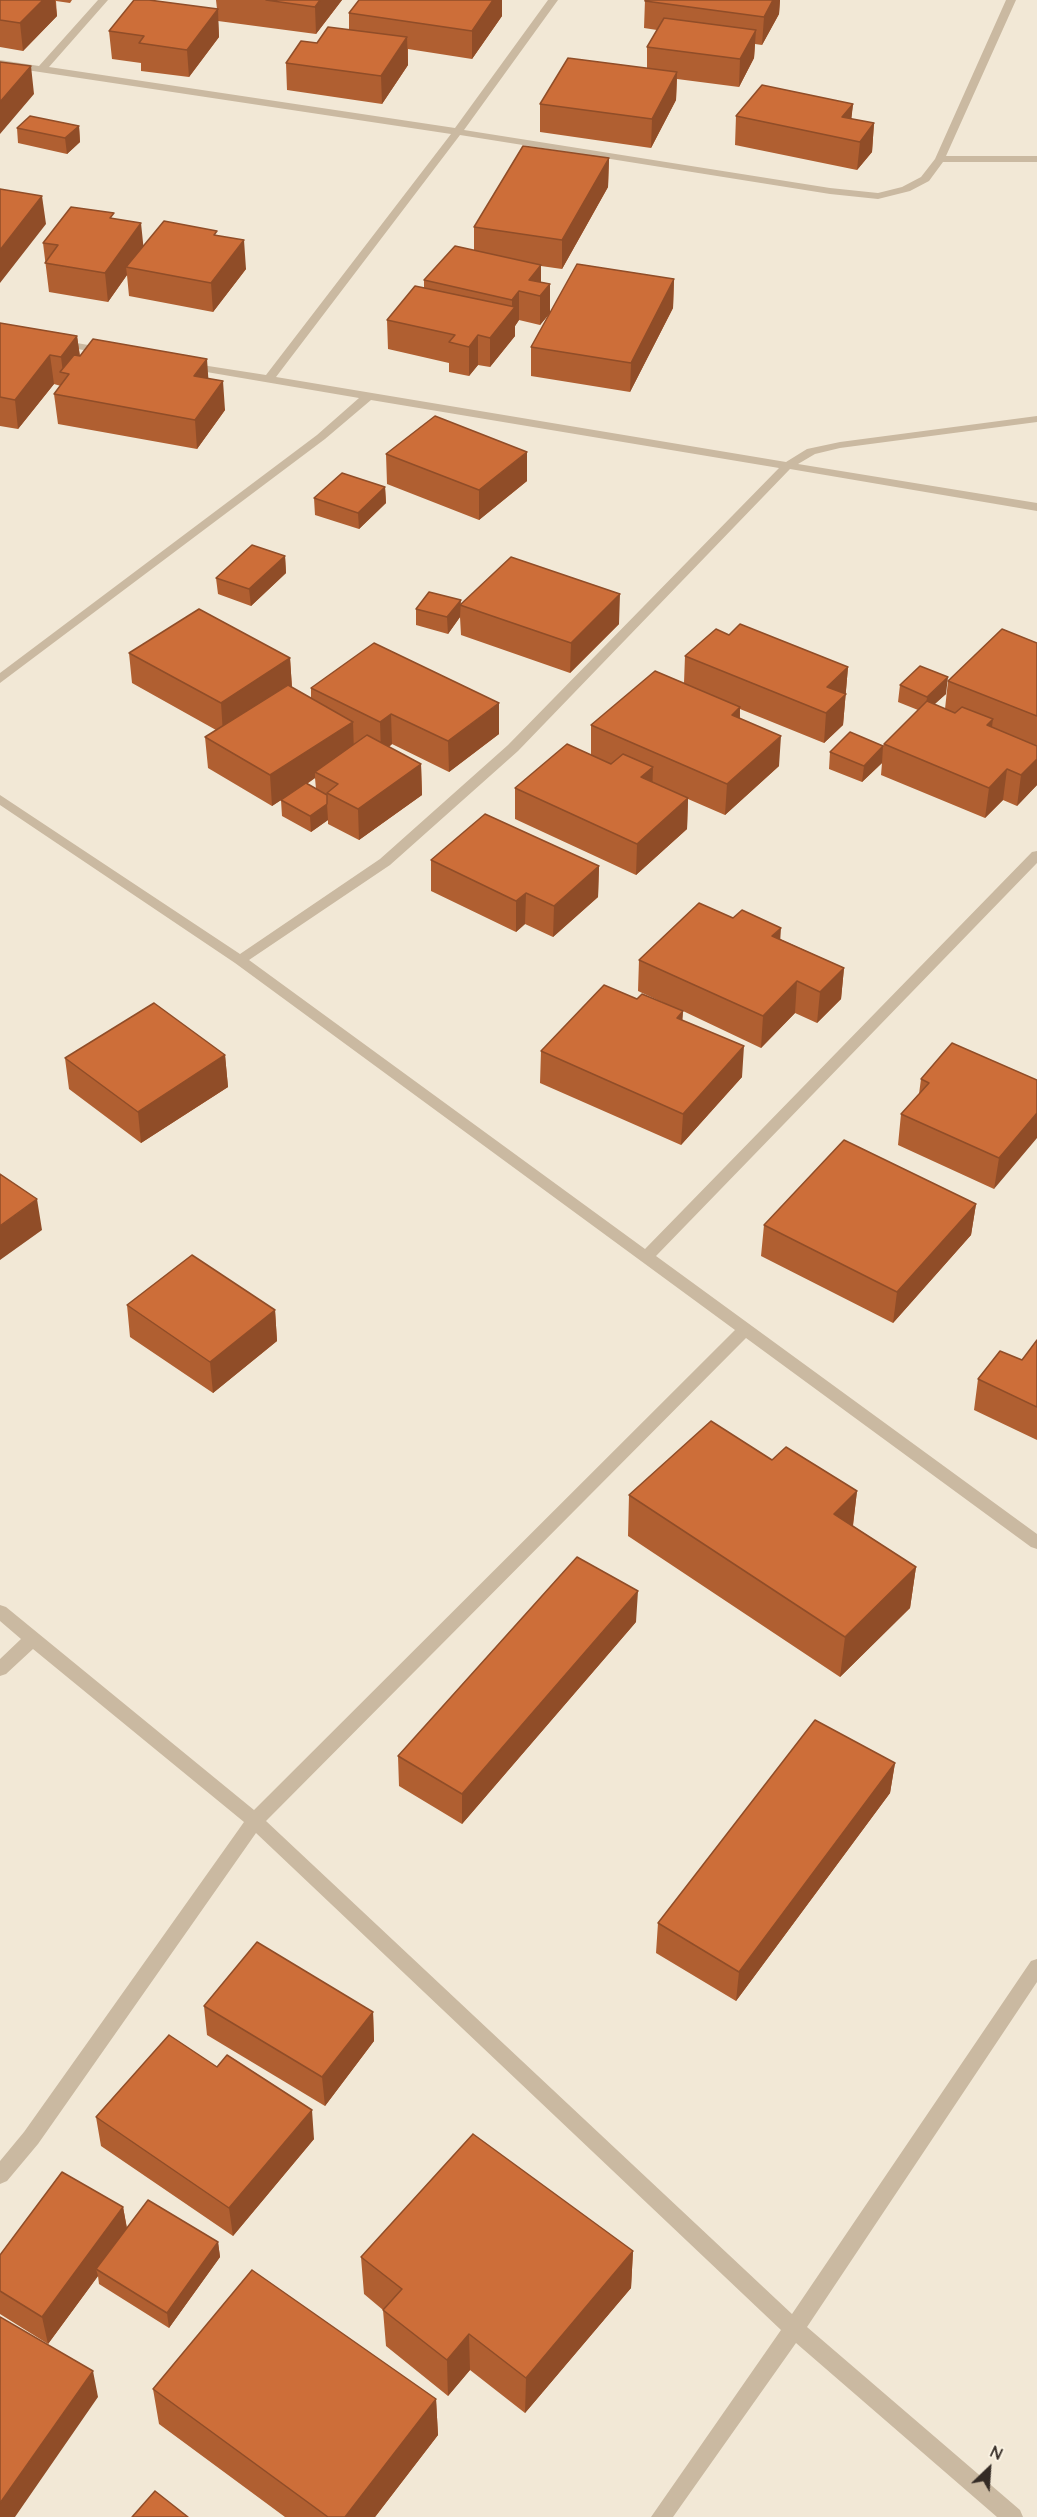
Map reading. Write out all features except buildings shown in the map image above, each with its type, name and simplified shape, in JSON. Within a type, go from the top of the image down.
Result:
[{"type":"street","points":[[41,70],[103,0]]},
{"type":"street","points":[[269,379],[458,132],[554,0]]},
{"type":"street","points":[[0,63],[830,191],[878,196],[906,189],[925,179],[940,159],[1011,0]]},
{"type":"street","points":[[940,159],[1037,159]]},
{"type":"street","points":[[45,340],[114,352]]},
{"type":"street","points":[[182,365],[1037,507]]},
{"type":"street","points":[[0,679],[321,437],[368,396]]},
{"type":"street","points":[[240,960],[385,862],[513,748],[788,466],[811,451],[840,445],[1037,419]]},
{"type":"street","points":[[0,799],[240,960],[1037,1543]]},
{"type":"street","points":[[646,1257],[1037,855]]},
{"type":"street","points":[[0,2175],[31,2138],[255,1821],[746,1329]]},
{"type":"street","points":[[0,1612],[31,1640],[255,1821],[794,2329],[1013,2517]]},
{"type":"street","points":[[0,1669],[31,1640]]},
{"type":"street","points":[[661,2517],[794,2329],[1037,1967]]}]
